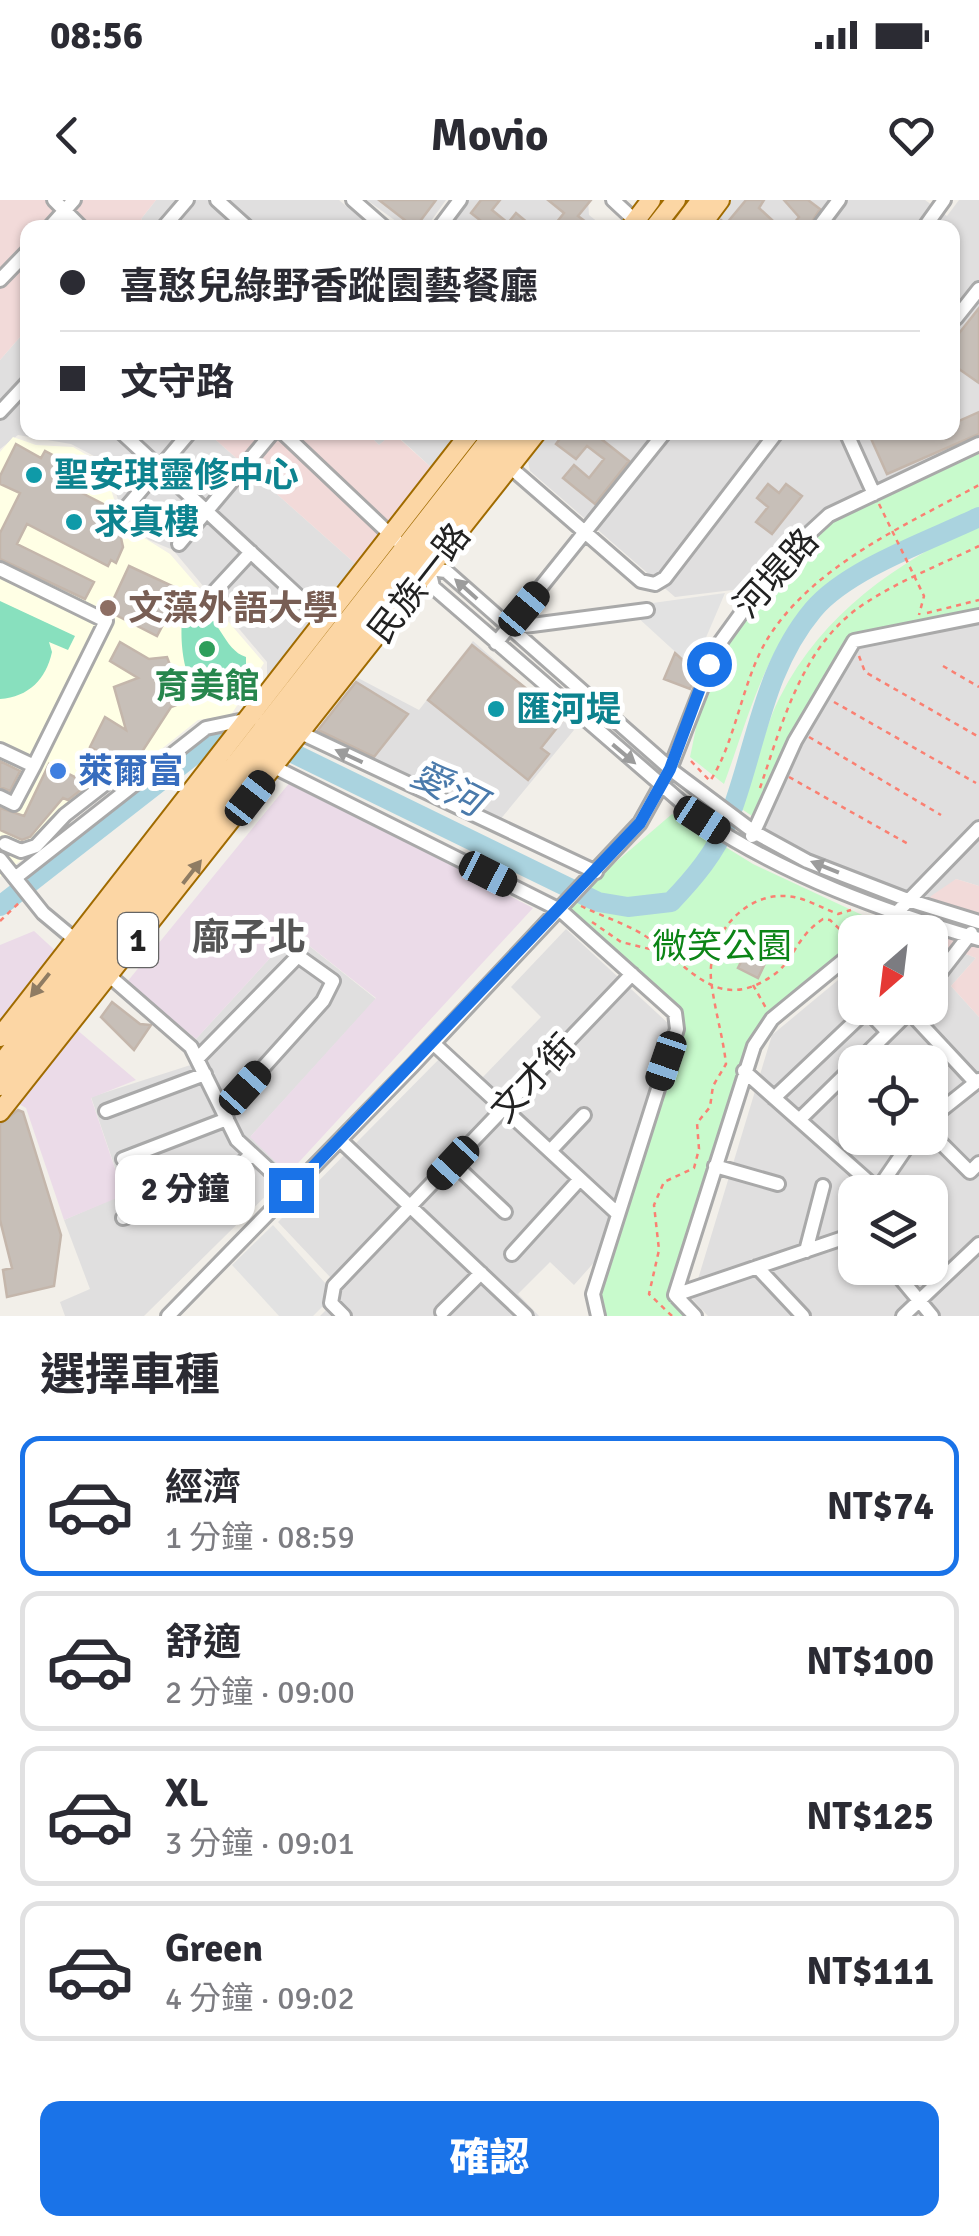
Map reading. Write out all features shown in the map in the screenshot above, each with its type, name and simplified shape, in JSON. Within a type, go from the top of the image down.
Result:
[{"type":"main road","points":[[660,220],[676,200]]},
{"type":"main road","points":[[704,220],[720,200]]},
{"type":"main road","name":"民族一路","points":[[410,552],[467,440]]},
{"type":"main road","name":"民族一路","points":[[284,723],[489,440]]},
{"type":"main road","name":"民族一路","points":[[284,723],[410,552],[509,440]]},
{"type":"main road","name":"民族一路","points":[[284,723],[326,622],[510,467],[531,440]]},
{"type":"main road","name":"1","points":[[0,1065],[88,951],[284,723]]},
{"type":"main road","name":"1","points":[[0,1036],[88,951],[284,723]]},
{"type":"main road","name":"1","points":[[0,1086],[108,978],[252,756]]},
{"type":"main road","name":"1","points":[[0,1112],[58,1026],[88,951]]},
{"type":"street","points":[[54,200],[70,205]]},
{"type":"street","points":[[170,220],[187,200]]},
{"type":"street","points":[[217,200],[239,220]]},
{"type":"street","points":[[353,200],[376,220]]},
{"type":"street","points":[[613,200],[631,220]]},
{"type":"street","points":[[0,280],[20,259]]},
{"type":"street","points":[[960,313],[979,288]]},
{"type":"street","points":[[0,412],[20,391]]},
{"type":"street","points":[[130,440],[326,622]]},
{"type":"street","points":[[124,508],[183,440]]},
{"type":"street","points":[[179,544],[266,440]]},
{"type":"street","points":[[291,440],[410,552],[433,587],[702,820],[741,846],[867,904],[974,938]]},
{"type":"street","points":[[496,643],[659,440]]},
{"type":"street","points":[[510,467],[642,580],[655,584],[665,578],[771,440]]},
{"type":"street","points":[[850,440],[874,494]]},
{"type":"street","name":"河堤路","points":[[169,1316],[434,1044],[640,823],[670,769],[709,664],[732,620],[779,562],[830,515],[979,444]]},
{"type":"street","points":[[214,592],[251,552]]},
{"type":"street","points":[[410,552],[446,571],[670,769],[749,829],[808,860],[908,900],[976,921],[974,938],[948,966]]},
{"type":"street","points":[[0,569],[106,622],[14,804],[0,797]]},
{"type":"street","points":[[508,628],[647,610]]},
{"type":"street","points":[[741,846],[800,732],[854,641],[917,623],[976,619]]},
{"type":"street","points":[[14,878],[206,728],[284,723],[595,873]]},
{"type":"street","points":[[0,750],[34,766]]},
{"type":"street","points":[[252,756],[562,908],[678,1020],[593,1294],[598,1316]]},
{"type":"street","points":[[114,777],[65,815],[36,846],[21,850],[2,841],[0,859],[28,895],[88,951],[108,978],[192,1047],[237,1140],[291,1190]]},
{"type":"street","points":[[900,914],[908,900],[979,828]]},
{"type":"street","points":[[123,1159],[225,1115],[323,1001],[333,981],[298,956],[197,1059]]},
{"type":"street","points":[[675,1295],[744,1071],[763,1029],[838,963]]},
{"type":"street","name":"文才街","points":[[344,1316],[331,1303],[334,1286],[632,974]]},
{"type":"street","points":[[774,1098],[867,1010],[888,1032]]},
{"type":"street","points":[[875,1045],[895,1025]]},
{"type":"street","points":[[925,1025],[977,1081],[948,1104]]},
{"type":"street","points":[[434,1044],[618,1214]]},
{"type":"street","points":[[744,1071],[859,1175]]},
{"type":"street","points":[[106,1112],[205,1074]]},
{"type":"street","points":[[799,1120],[838,1082]]},
{"type":"street","points":[[550,1151],[584,1115]]},
{"type":"street","points":[[340,1140],[481,1273],[516,1313]]},
{"type":"street","points":[[948,1150],[970,1172],[979,1162]]},
{"type":"street","points":[[123,1218],[211,1190],[252,1154]]},
{"type":"street","points":[[453,1163],[505,1212]]},
{"type":"street","points":[[715,1166],[778,1184]]},
{"type":"street","points":[[512,1254],[580,1178]]},
{"type":"street","points":[[806,1251],[823,1186]]},
{"type":"street","points":[[675,1295],[838,1240]]},
{"type":"street","points":[[902,1316],[979,1244]]},
{"type":"street","points":[[757,1267],[803,1316]]},
{"type":"street","points":[[442,1312],[481,1273]]},
{"type":"street","points":[[906,1285],[932,1316]]},
{"type":"street","points":[[675,1295],[695,1316]]},
{"type":"path","points":[[691,761],[710,781],[768,638],[811,589],[894,532],[979,485]]},
{"type":"path","points":[[874,494],[924,596],[917,623]]},
{"type":"path","points":[[917,623],[979,600]]},
{"type":"path","points":[[854,641],[865,672],[979,737]]},
{"type":"path","points":[[942,666],[979,687]]},
{"type":"path","points":[[822,695],[976,783]]},
{"type":"path","points":[[800,732],[942,815]]},
{"type":"path","points":[[781,773],[910,845]]},
{"type":"path","points":[[0,920],[28,895]]},
{"type":"path","points":[[672,1316],[649,1294],[659,1250],[654,1205],[664,1182],[694,1168],[699,1149],[697,1123],[710,1107],[713,1086],[726,1064],[713,987],[712,957],[718,939],[729,920],[774,897],[794,897],[838,914],[867,904]]},
{"type":"path","points":[[562,908],[578,905],[625,926],[713,987],[753,985],[776,974],[799,936],[822,919],[830,920],[838,930]]},
{"type":"path","points":[[590,920],[621,942],[664,952]]},
{"type":"path","points":[[753,985],[768,1011]]},
{"type":"shaded area","points":[[0,200],[156,200],[142,220],[20,220],[20,337],[0,360]]},
{"type":"shaded area","points":[[156,200],[339,200],[363,220],[142,220]]},
{"type":"shaded area","points":[[367,200],[446,200],[432,220],[394,220]]},
{"type":"shaded area","points":[[462,200],[588,200],[589,215],[595,220],[448,220]]},
{"type":"shaded area","points":[[725,200],[925,200],[947,216],[959,200],[979,200],[979,437],[819,517],[749,588],[675,597],[530,471],[527,456],[540,440],[960,440],[960,220],[709,220]]},
{"type":"shaded area","points":[[20,337],[20,435],[0,449],[0,360]]},
{"type":"shaded area","name":"文藻外語大學","points":[[13,437],[36,445],[73,447],[92,458],[106,474],[122,524],[170,554],[264,663],[231,715],[198,720],[0,877],[0,452]]},
{"type":"shaded area","points":[[47,440],[216,440],[358,566],[271,683],[267,662],[173,550],[149,540],[124,519],[111,477],[94,456],[71,444]]},
{"type":"shaded area","points":[[216,440],[374,440],[379,445],[385,440],[401,440],[434,470],[358,566]]},
{"type":"shaded area","points":[[402,440],[458,440],[434,470]]},
{"type":"shaded area","points":[[725,593],[693,668],[635,615],[631,606]]},
{"type":"shaded area","points":[[979,608],[979,886],[956,879],[922,915],[794,861],[748,834],[793,734],[853,634]]},
{"type":"shaded area","points":[[473,641],[574,730],[499,821],[318,730],[358,678],[419,710]]},
{"type":"shaded area","points":[[291,781],[533,908],[288,1174],[250,1137],[376,998],[293,933],[196,1039],[127,982]]},
{"type":"shaded area","points":[[956,879],[979,886],[979,1017],[951,986],[976,958],[948,947],[948,915],[922,915],[931,896]]},
{"type":"shaded area","points":[[566,929],[670,1025],[598,1258],[574,1285],[550,1262],[518,1294],[539,1316],[320,1316],[328,1308],[331,1278],[278,1222],[449,1049],[482,1078],[541,1017],[511,987]]},
{"type":"shaded area","points":[[34,931],[59,954],[0,1026],[0,945]]},
{"type":"shaded area","points":[[293,933],[376,999],[251,1136],[288,1174],[144,1316],[65,1316],[60,1302],[90,1289],[64,1220],[124,1194],[91,1097],[203,1061],[196,1039]]},
{"type":"shaded area","points":[[948,947],[976,958],[951,986],[979,1017],[979,1316],[708,1316],[692,1299],[772,1035],[838,980],[838,1025],[948,1025]]},
{"type":"shaded area","points":[[76,1029],[136,1080],[91,1098],[124,1195],[64,1220],[26,1108],[17,1103]]},
{"type":"shaded area","points":[[273,1225],[326,1284],[325,1304],[313,1316],[279,1316],[232,1265]]},
{"type":"green space","points":[[979,450],[979,510],[855,568],[812,600],[795,620],[762,678],[724,784],[690,757],[704,695],[720,654],[744,612],[791,555],[841,514]]},
{"type":"green space","points":[[979,523],[979,608],[853,634],[793,734],[752,816],[733,803],[748,780],[780,697],[818,640],[840,615],[891,574]]},
{"type":"green space","points":[[0,601],[75,636],[68,650],[49,642],[52,652],[35,685],[20,695],[0,699]]},
{"type":"green space","name":"育美館","points":[[194,605],[246,657],[246,681],[235,681],[225,697],[210,697],[199,691],[186,667],[183,608]]},
{"type":"green space","name":"微笑公園","points":[[672,814],[753,864],[862,915],[838,915],[838,961],[763,1029],[675,1294],[695,1316],[598,1316],[593,1294],[675,1021],[559,911]]},
{"type":"building","points":[[379,200],[436,200],[421,220],[405,220]]},
{"type":"building","points":[[481,200],[500,200],[492,210],[504,220],[480,220],[471,213]]},
{"type":"building","points":[[548,200],[591,200],[578,216],[583,220],[558,220],[564,213]]},
{"type":"building","points":[[746,200],[764,200],[759,208],[772,220],[729,220]]},
{"type":"building","points":[[784,200],[808,200],[820,209],[813,220],[797,220],[799,217]]},
{"type":"building","points":[[979,308],[979,383],[960,370],[960,332]]},
{"type":"building","points":[[979,412],[979,434],[887,474],[872,440],[960,440],[960,420]]},
{"type":"building","points":[[559,440],[603,440],[629,461],[595,504],[563,478],[574,465],[589,478],[604,459],[587,446],[576,459],[556,444]]},
{"type":"building","points":[[16,444],[41,458],[45,451],[62,460],[53,478],[115,510],[123,547],[116,563],[111,560],[108,566],[27,524],[17,544],[94,582],[85,599],[0,559],[0,533],[20,493],[0,484],[0,476]]},
{"type":"building","points":[[768,484],[779,493],[786,484],[802,496],[772,534],[756,522],[768,507],[757,498]]},
{"type":"building","points":[[129,566],[181,590],[157,636],[108,611]]},
{"type":"building","points":[[120,642],[149,659],[167,657],[184,702],[171,707],[127,775],[117,768],[108,769],[68,800],[63,798],[30,837],[22,840],[0,830],[0,808],[24,816],[49,764],[75,777],[112,759],[90,747],[105,717],[126,730],[114,687],[138,678],[110,661]]},
{"type":"building","name":"匯河堤","points":[[472,645],[564,719],[541,748],[549,754],[528,780],[428,700]]},
{"type":"building","points":[[675,653],[697,673],[690,689],[664,679]]},
{"type":"building","points":[[356,682],[408,714],[374,757],[318,730]]},
{"type":"building","points":[[0,761],[20,771],[10,791],[0,787]]},
{"type":"building","points":[[751,942],[771,951],[758,978],[738,968]]},
{"type":"building","points":[[112,1002],[140,1024],[151,1025],[134,1050],[101,1017]]},
{"type":"building","points":[[18,1110],[23,1112],[61,1235],[54,1286],[7,1297],[3,1270],[12,1268],[0,1220],[0,1124]]},
{"type":"waterway","name":"愛河","points":[[270,742],[598,902],[628,907],[671,902],[704,864],[723,832],[771,685],[782,659],[813,610],[828,595],[868,569],[979,517]]},
{"type":"waterway","name":"愛河","points":[[0,906],[208,744],[242,738]]},
{"type":"place","name":"聖安琪靈修中心","points":[[34,475]]},
{"type":"place","name":"求真樓","points":[[74,522]]},
{"type":"place","name":"文藻外語大學","points":[[108,608]]},
{"type":"place","name":"育美館","points":[[207,649]]},
{"type":"place","name":"匯河堤","points":[[496,709]]},
{"type":"place","name":"萊爾富","points":[[58,771]]},
{"type":"district","name":"廍子北","points":[[249,937]]},
{"type":"route","points":[[291,1190],[640,823],[670,769],[709,664]]}]
